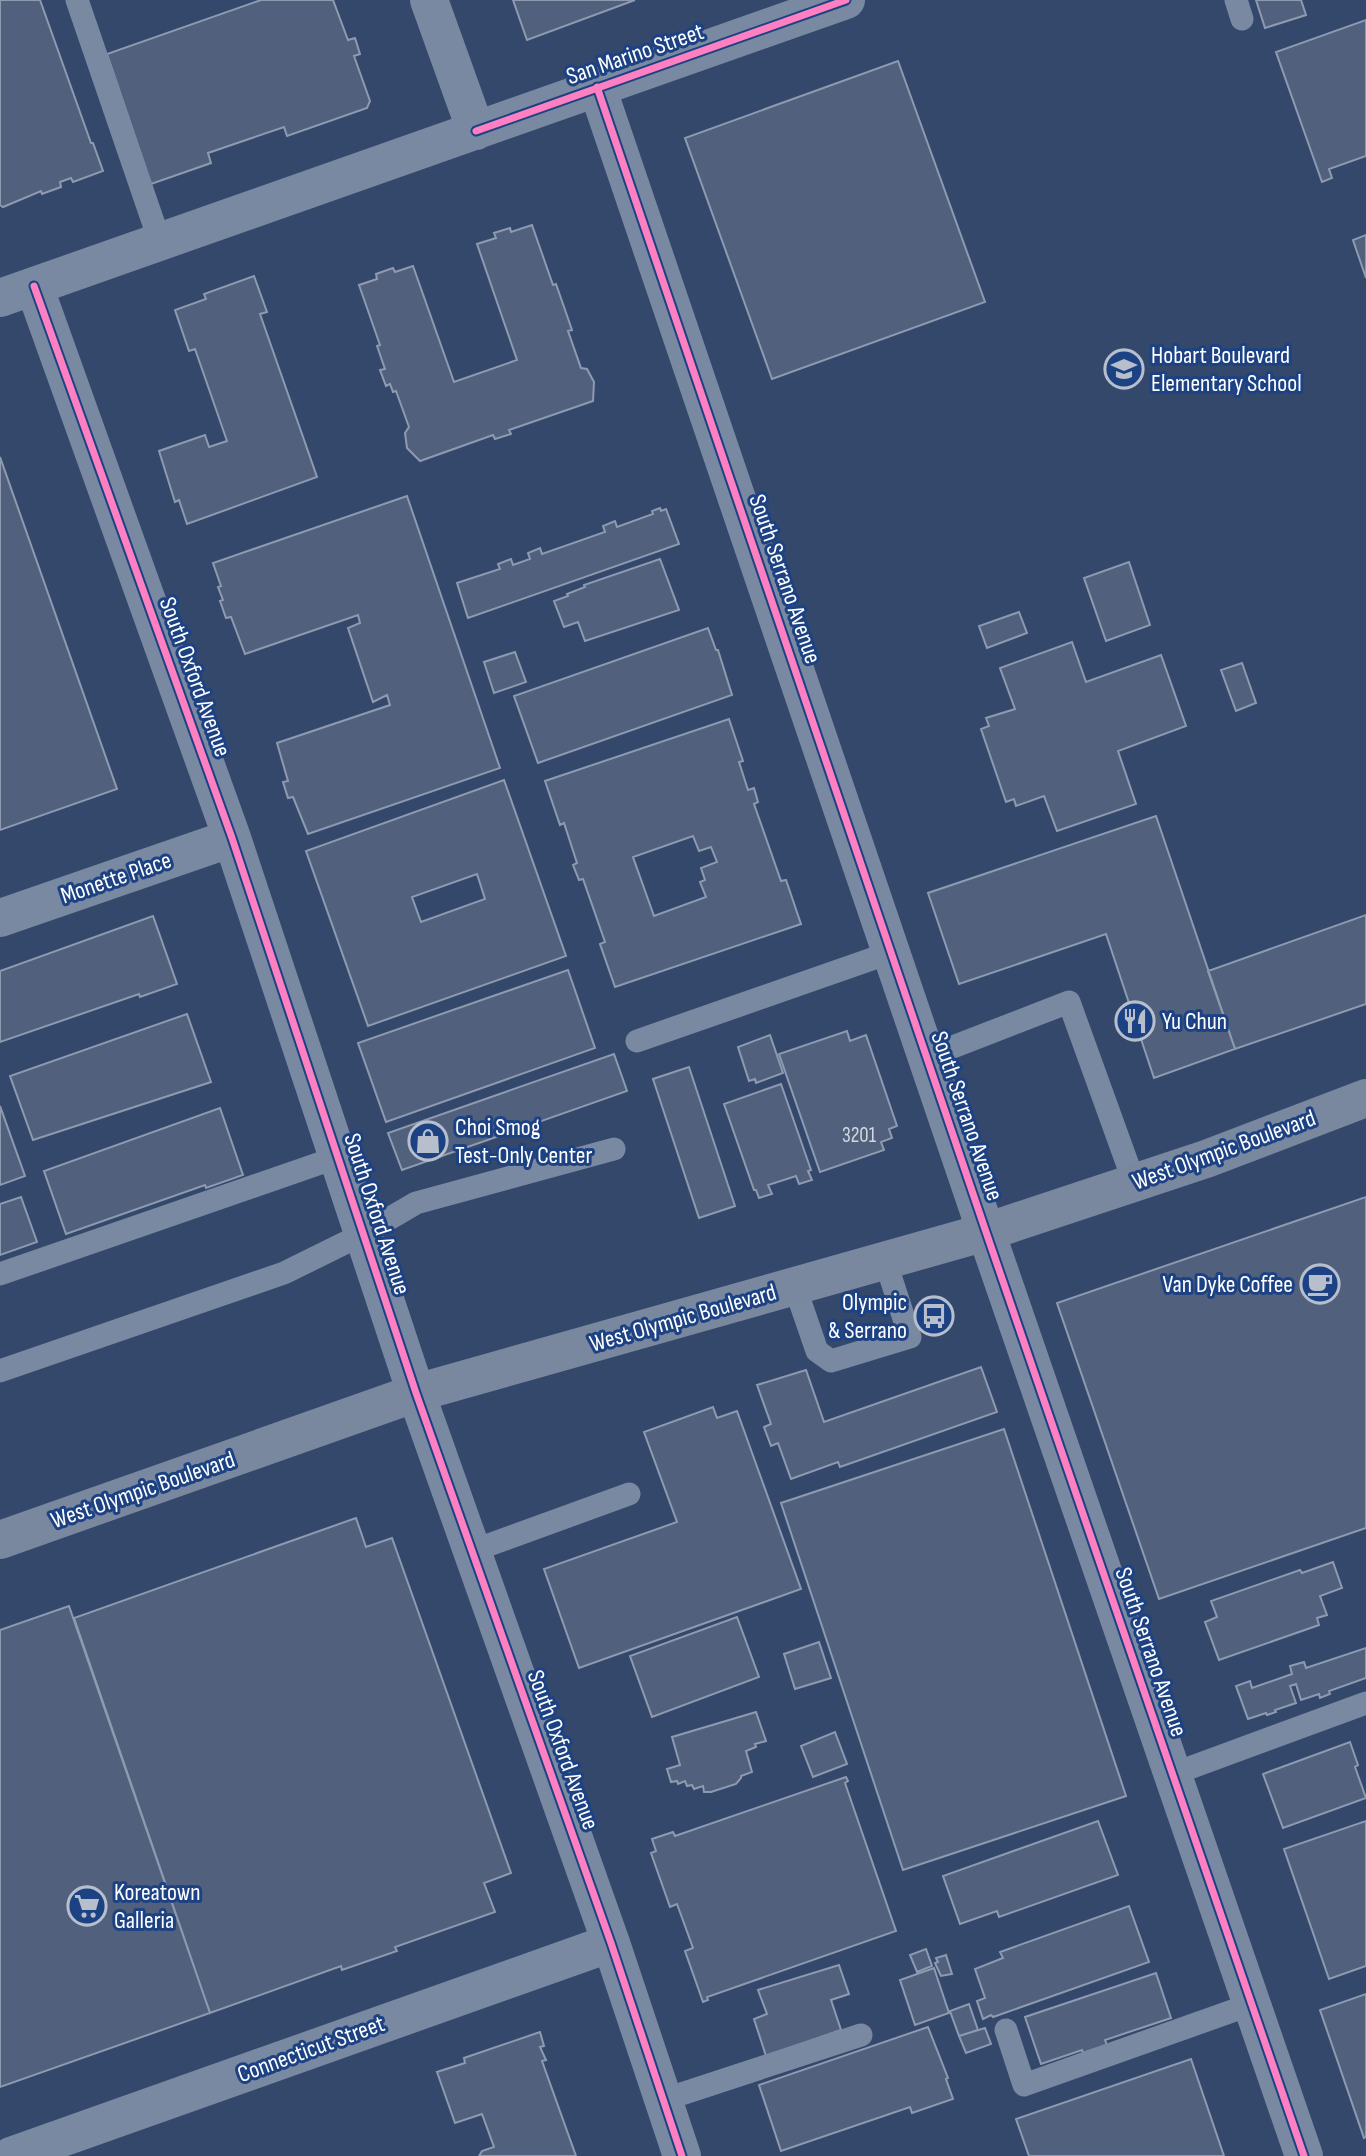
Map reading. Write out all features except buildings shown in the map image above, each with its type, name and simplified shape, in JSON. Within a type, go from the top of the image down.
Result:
[{"type":"main road","name":"West Olympic Boulevard","points":[[0,1540],[416,1393],[986,1232],[1206,1159],[1366,1098]]},
{"type":"street","points":[[429,0],[476,131]]},
{"type":"street","name":"San Marino Street","points":[[17,292],[597,87],[785,10],[846,0]]},
{"type":"street","name":"South Serrano Avenue","points":[[597,87],[986,1232],[1304,2156]]},
{"type":"street","name":"South Oxford Avenue","points":[[17,292],[232,838],[416,1393],[611,1943],[682,2156]]},
{"type":"street","name":"Monette Place","points":[[0,918],[232,838]]},
{"type":"street","name":"Connecticut Street","points":[[17,2155],[611,1943]]},
{"type":"lane","points":[[77,0],[160,242]]},
{"type":"lane","points":[[637,1041],[892,952]]},
{"type":"lane","points":[[927,1057],[1069,1002],[1134,1182]]},
{"type":"lane","points":[[0,1371],[284,1273],[363,1234],[416,1203],[614,1149]]},
{"type":"lane","points":[[0,1274],[338,1157]]},
{"type":"lane","points":[[795,1287],[817,1351],[831,1361],[910,1338],[885,1260]]},
{"type":"lane","points":[[472,1550],[629,1494]]},
{"type":"lane","points":[[1173,1774],[1366,1703]]},
{"type":"lane","points":[[1006,2030],[1024,2085],[1252,2004]]},
{"type":"lane","points":[[663,2100],[861,2035]]},
{"type":"cycle path","points":[[476,131],[846,0]]},
{"type":"cycle path","points":[[597,87],[986,1232],[1304,2156]]},
{"type":"cycle path","points":[[34,286],[232,838],[416,1393],[611,1943],[682,2156]]},
{"type":"place","name":"Hobart Boulevard Elementary School","points":[[1124,369]]},
{"type":"place","name":"Yu Chun","points":[[1135,1021]]},
{"type":"place","name":"Choi Smog Test-Only Center","points":[[428,1141]]},
{"type":"place","name":"Van Dyke Coffee","points":[[1320,1284]]},
{"type":"place","name":"Olympic & Serrano","points":[[934,1316]]},
{"type":"place","name":"Koreatown Galleria","points":[[87,1906]]}]
